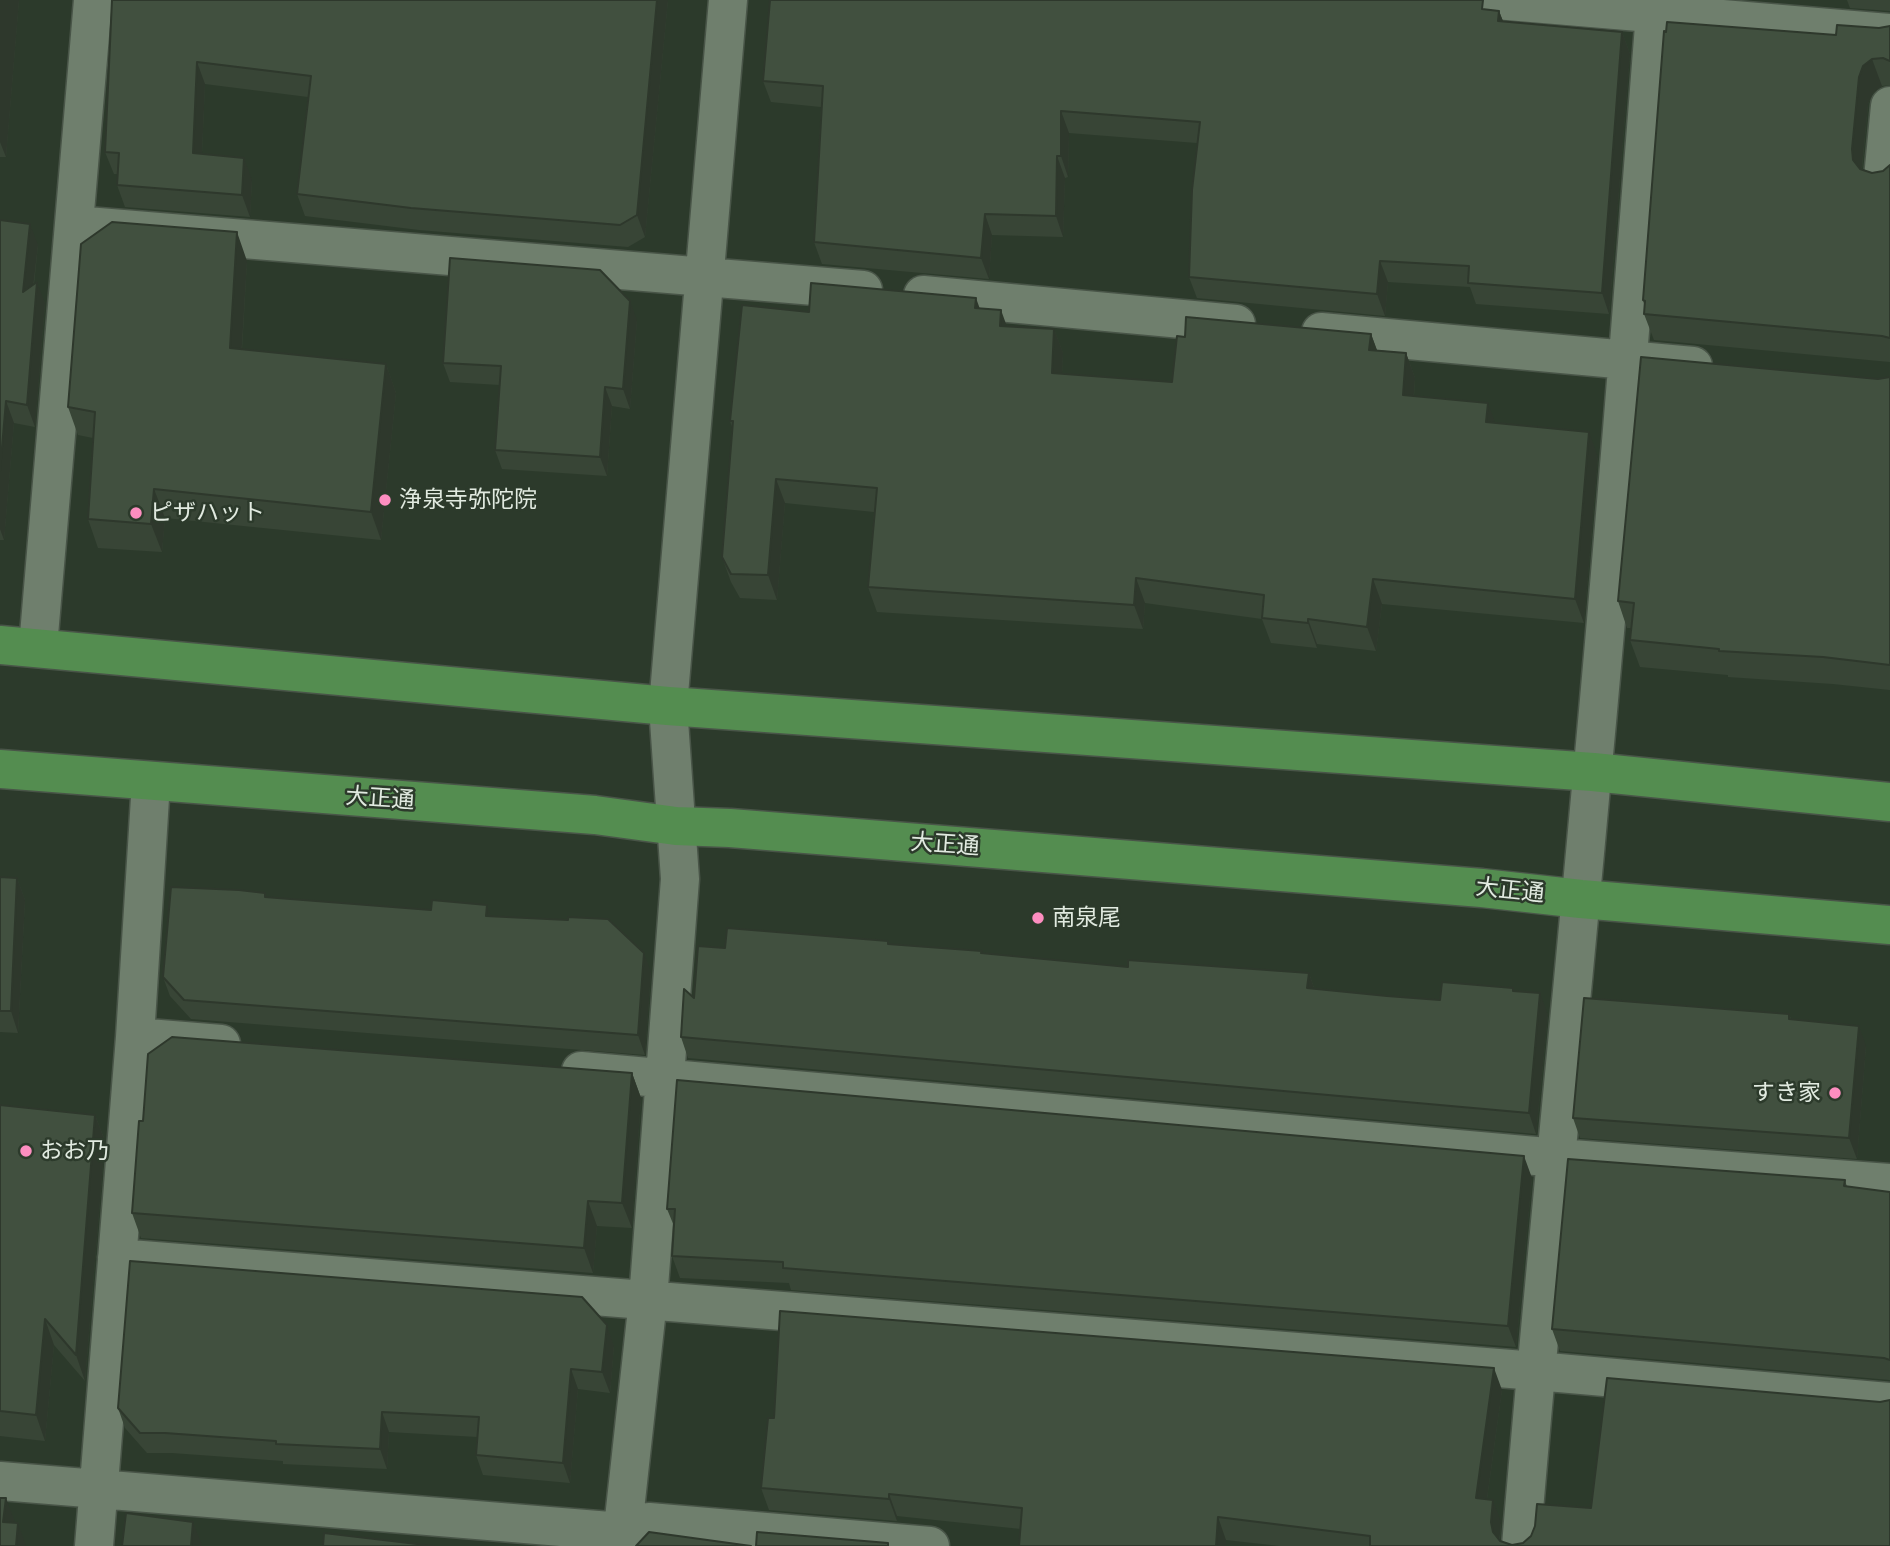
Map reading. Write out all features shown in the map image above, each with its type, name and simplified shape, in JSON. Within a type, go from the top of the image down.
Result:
[{"type":"main road","points":[[0,645],[668,706],[1593,772],[1890,802]]},
{"type":"main road","name":"大正通","points":[[0,769],[595,815],[676,826],[730,828],[1482,888],[1890,925]]},
{"type":"street","points":[[38,647],[93,0]]},
{"type":"street","points":[[621,1539],[648,1300],[680,879],[668,706],[728,0]]},
{"type":"street","points":[[1496,0],[1890,33]]},
{"type":"street","points":[[1521,1546],[1593,772],[1655,13]]},
{"type":"street","points":[[1883,178],[1890,106]]},
{"type":"street","points":[[74,225],[705,275],[1724,369]]},
{"type":"street","points":[[94,1546],[135,1037],[151,782]]},
{"type":"street","points":[[135,1037],[260,1047]]},
{"type":"street","points":[[552,1069],[1558,1158],[1890,1183]]},
{"type":"street","points":[[117,1258],[1536,1371],[1890,1402]]},
{"type":"street","points":[[0,1481],[621,1539],[649,1522],[930,1546]]},
{"type":"building","points":[[112,0],[657,0],[637,215],[620,225],[411,208],[297,194],[311,76],[197,62],[193,153],[244,158],[242,195],[117,185],[119,153],[105,152]]},
{"type":"building","points":[[770,0],[1483,0],[1482,9],[1499,11],[1498,21],[1622,32],[1602,293],[1468,283],[1469,266],[1380,261],[1377,294],[1189,277],[1192,190],[1200,122],[1061,111],[1061,156],[1057,156],[1056,216],[985,214],[981,258],[814,242],[823,86],[763,81]]},
{"type":"building","points":[[1667,22],[1836,35],[1837,25],[1879,28],[1890,26],[1890,61],[1883,58],[1872,59],[1863,66],[1859,77],[1852,149],[1853,160],[1860,169],[1872,173],[1883,171],[1890,165],[1890,338],[1644,314],[1664,31],[1666,32]]},
{"type":"building","points":[[0,220],[30,224],[23,292],[37,282],[27,405],[6,401],[0,471]]},
{"type":"building","points":[[112,222],[237,232],[230,348],[386,364],[371,512],[154,489],[151,524],[88,519],[95,412],[68,407],[81,244]]},
{"type":"building","points":[[450,258],[600,270],[630,301],[623,389],[605,387],[600,457],[495,450],[501,366],[443,363]]},
{"type":"building","points":[[811,283],[976,298],[975,308],[1001,310],[1000,326],[1054,329],[1052,373],[1172,382],[1177,336],[1185,337],[1186,317],[1371,334],[1369,350],[1406,353],[1403,395],[1488,403],[1486,422],[1589,432],[1575,599],[1373,579],[1367,627],[1308,619],[1308,623],[1262,618],[1264,595],[1136,578],[1134,605],[868,587],[877,488],[776,479],[768,575],[731,574],[722,557],[733,421],[730,421],[742,305],[809,312]]},
{"type":"building","points":[[1641,357],[1878,379],[1890,377],[1890,665],[1823,657],[1719,651],[1630,640],[1634,603],[1618,601]]},
{"type":"building","points":[[0,877],[17,878],[11,1011],[0,1011]]},
{"type":"building","points":[[171,887],[239,890],[265,893],[265,897],[431,910],[432,900],[487,905],[486,916],[608,919],[644,953],[638,1035],[184,1000],[163,977]]},
{"type":"building","points":[[727,928],[888,941],[888,944],[1128,967],[1128,960],[1309,973],[1307,988],[1387,996],[1440,1000],[1442,982],[1540,993],[1529,1113],[681,1037],[684,989],[694,998],[698,946],[725,948]]},
{"type":"building","points":[[1584,998],[1789,1014],[1789,1019],[1859,1026],[1849,1138],[1573,1118]]},
{"type":"building","points":[[172,1037],[632,1073],[622,1203],[588,1201],[584,1248],[132,1213],[139,1121],[143,1121],[148,1054]]},
{"type":"building","points":[[677,1080],[1524,1156],[1508,1326],[783,1268],[783,1262],[672,1256],[675,1209],[667,1209]]},
{"type":"building","points":[[0,1105],[95,1115],[76,1355],[45,1319],[36,1415],[0,1411]]},
{"type":"building","points":[[1568,1159],[1845,1180],[1844,1186],[1890,1192],[1890,1360],[1552,1329]]},
{"type":"building","points":[[130,1261],[582,1297],[607,1325],[602,1372],[571,1369],[563,1463],[476,1455],[479,1417],[382,1412],[380,1449],[140,1433],[118,1408]]},
{"type":"building","points":[[780,1311],[1494,1368],[1476,1498],[1493,1500],[1493,1532],[1500,1541],[1512,1545],[1523,1543],[1531,1536],[1537,1504],[1591,1508],[1607,1378],[1880,1402],[1890,1400],[1890,1546],[1370,1546],[1370,1536],[1218,1517],[1216,1546],[1019,1546],[1022,1508],[889,1494],[889,1499],[761,1488],[768,1418],[774,1418]]},
{"type":"building","points":[[0,1498],[6,1498],[3,1522],[18,1523],[16,1546],[0,1546]]},
{"type":"building","points":[[126,1513],[193,1522],[191,1546],[122,1546]]},
{"type":"building","points":[[649,1532],[751,1546],[636,1546]]},
{"type":"building","points":[[757,1532],[888,1543],[888,1546],[756,1546]]},
{"type":"building","points":[[324,1533],[434,1546],[323,1546]]},
{"type":"place","name":"浄泉寺弥陀院","points":[[385,500]]},
{"type":"place","name":"ピザハット","points":[[136,513]]},
{"type":"place","name":"南泉尾","points":[[1038,918]]},
{"type":"place","name":"すき家","points":[[1835,1093]]},
{"type":"place","name":"おお乃","points":[[26,1151]]}]
